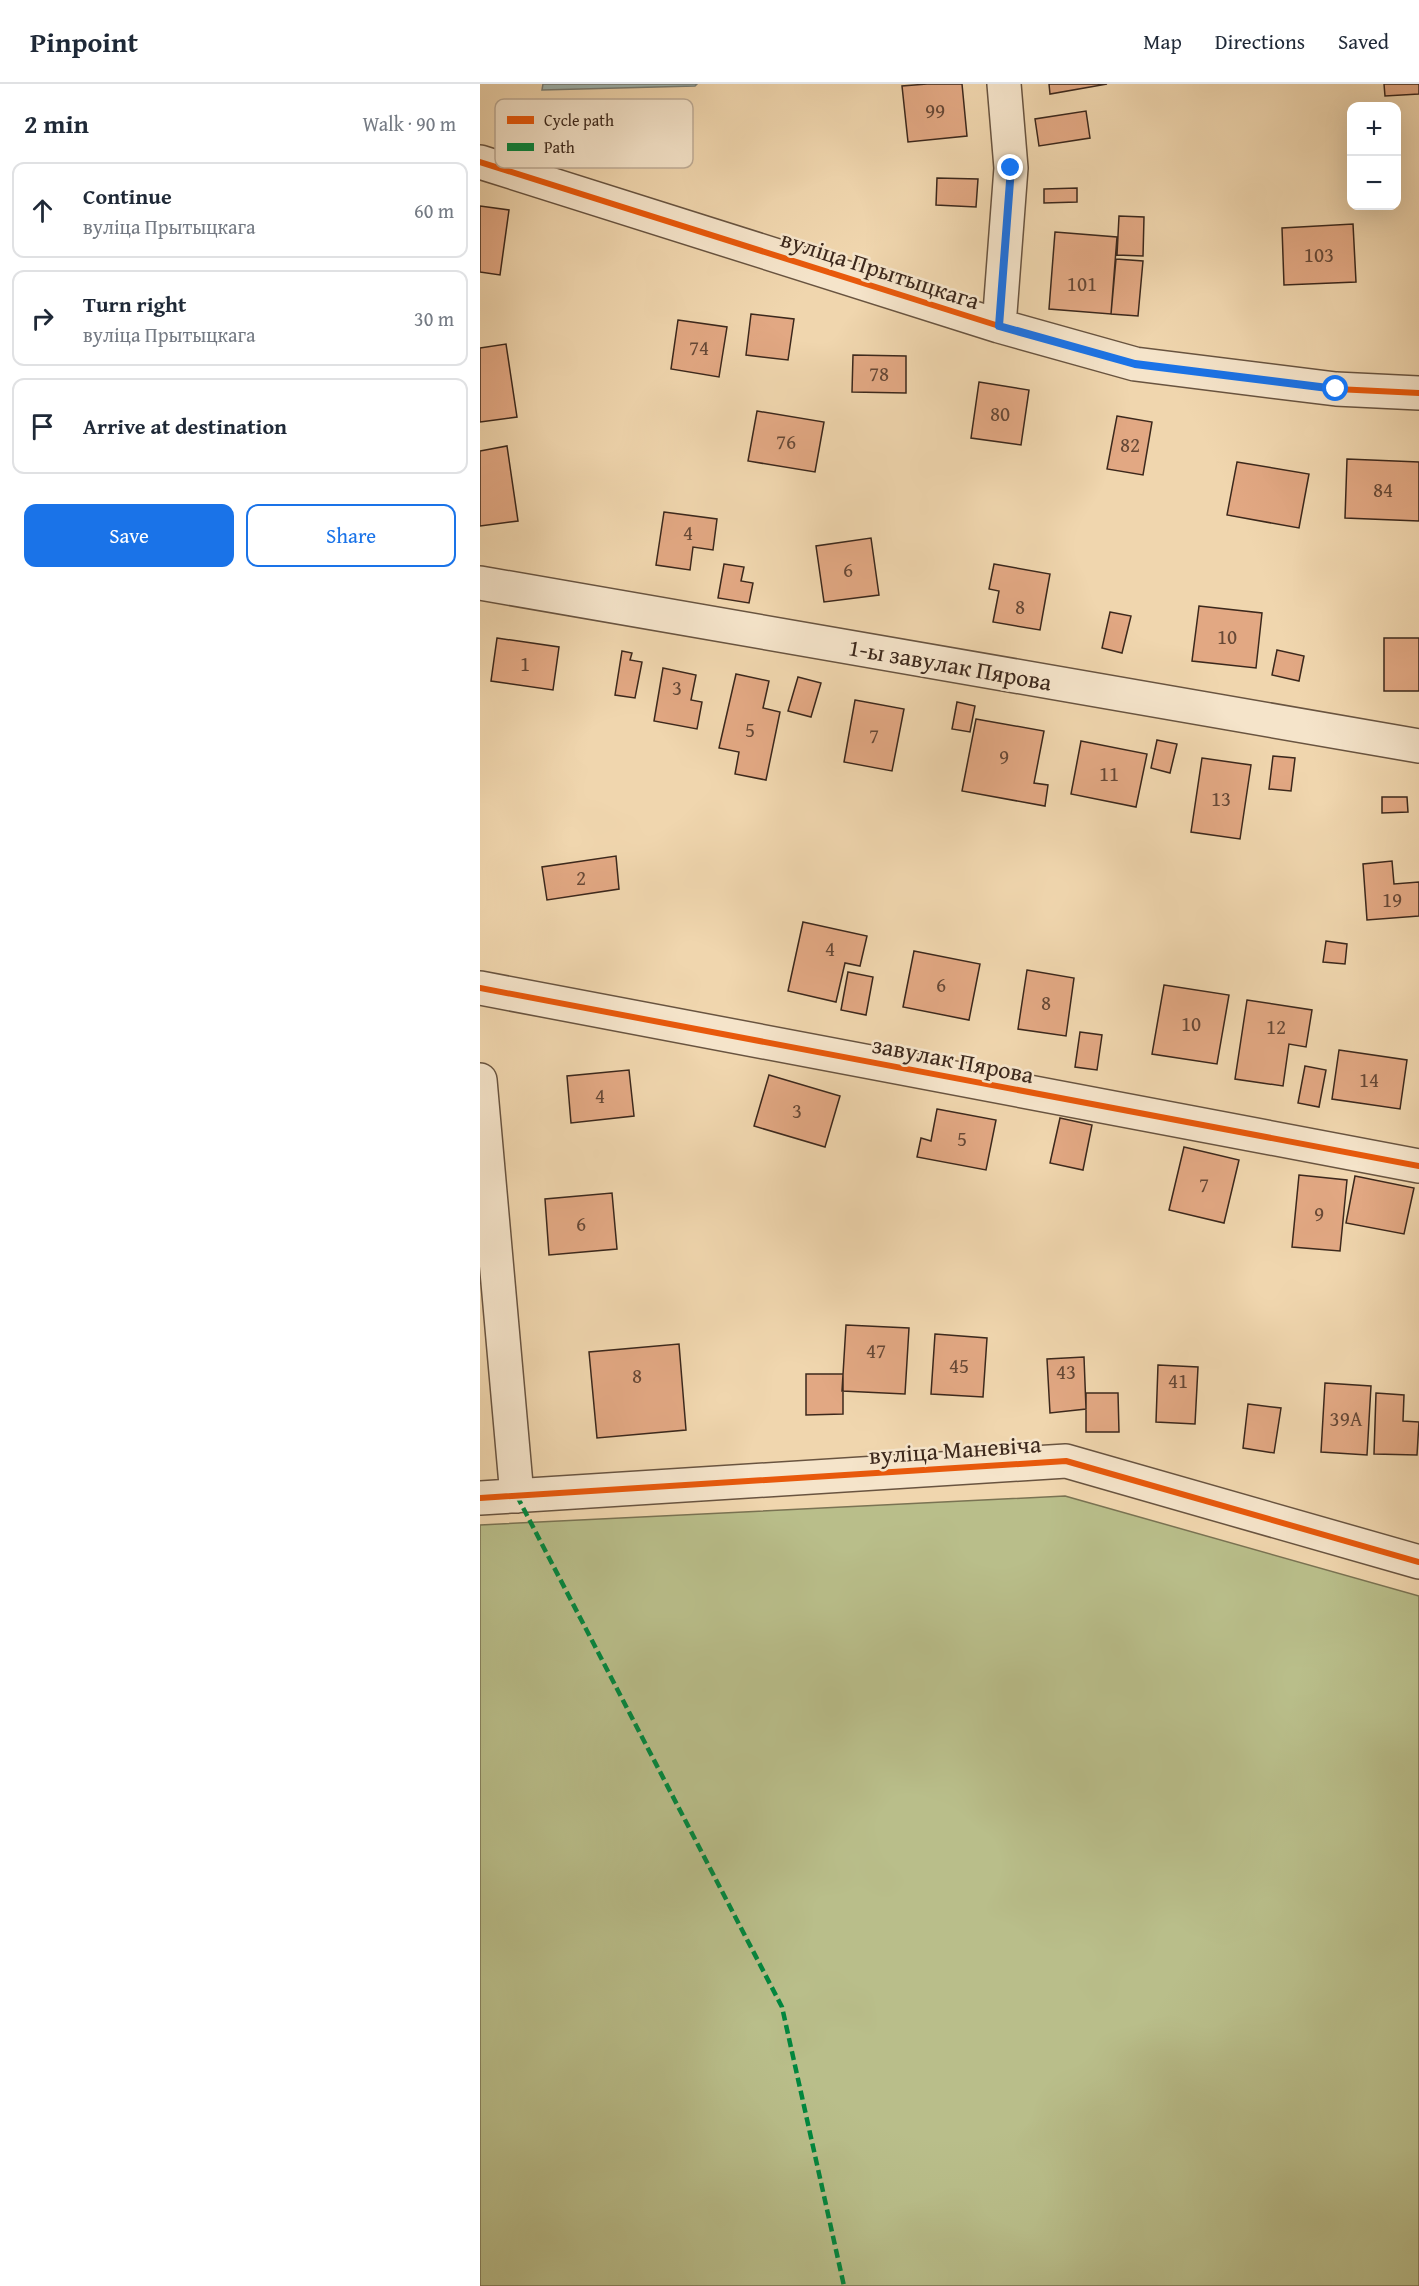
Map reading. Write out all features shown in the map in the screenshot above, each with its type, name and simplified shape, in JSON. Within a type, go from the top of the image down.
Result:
[{"type":"street","name":"вуліца Прытыцкага","points":[[999,326],[1011,168],[1004,84]]},
{"type":"street","name":"вуліца Прытыцкага","points":[[480,162],[495,167]]},
{"type":"street","name":"вуліца Прытыцкага","points":[[499,168],[999,326],[1135,364],[1336,389],[1419,393]]},
{"type":"street","name":"1-ы завулак Пярова","points":[[480,583],[1419,746]]},
{"type":"street","name":"завулак Пярова","points":[[480,988],[1419,1166]]},
{"type":"street","points":[[480,1080],[517,1496]]},
{"type":"street","name":"вуліца Маневіча","points":[[480,1498],[1066,1461],[1419,1562]]},
{"type":"green space","points":[[1065,1496],[1419,1596],[1419,2286],[480,2286],[480,1525]]},
{"type":"water","points":[[543,84],[697,84],[695,86],[542,90]]},
{"type":"building","points":[[962,84],[967,136],[908,142],[902,86]]},
{"type":"building","points":[[1049,84],[1107,84],[1050,94]]},
{"type":"building","points":[[1384,84],[1419,84],[1419,94],[1385,96]]},
{"type":"building","points":[[1086,111],[1090,138],[1039,146],[1035,119]]},
{"type":"building","points":[[937,178],[978,179],[976,207],[936,205]]},
{"type":"building","points":[[1077,188],[1077,202],[1044,203],[1044,189]]},
{"type":"building","points":[[480,206],[509,210],[500,275],[480,272]]},
{"type":"building","points":[[1119,216],[1144,217],[1143,256],[1117,255]]},
{"type":"building","points":[[1353,224],[1356,282],[1284,285],[1282,228]]},
{"type":"building","points":[[1055,232],[1117,237],[1111,314],[1049,309]]},
{"type":"building","points":[[1116,259],[1143,261],[1138,316],[1111,314]]},
{"type":"building","points":[[751,314],[794,319],[788,360],[746,355]]},
{"type":"building","points":[[678,320],[727,327],[719,377],[671,369]]},
{"type":"building","points":[[506,344],[517,417],[480,422],[480,348]]},
{"type":"building","points":[[853,355],[906,356],[906,393],[852,392]]},
{"type":"building","points":[[979,382],[1029,390],[1021,445],[971,438]]},
{"type":"building","points":[[757,411],[824,422],[815,472],[748,461]]},
{"type":"building","points":[[1117,416],[1152,422],[1143,475],[1107,469]]},
{"type":"building","points":[[507,446],[518,521],[480,526],[480,451]]},
{"type":"building","points":[[1347,459],[1419,462],[1419,521],[1345,518]]},
{"type":"building","points":[[1237,462],[1309,474],[1299,528],[1227,515]]},
{"type":"building","points":[[664,512],[717,519],[713,550],[693,547],[690,570],[656,565]]},
{"type":"building","points":[[871,538],[879,595],[824,602],[816,546]]},
{"type":"building","points":[[724,564],[744,567],[741,581],[753,583],[749,603],[718,598]]},
{"type":"building","points":[[994,564],[1050,574],[1040,630],[993,622],[999,591],[989,589]]},
{"type":"building","points":[[1199,606],[1262,613],[1256,668],[1192,661]]},
{"type":"building","points":[[1110,612],[1131,616],[1122,653],[1102,648]]},
{"type":"building","points":[[497,638],[559,647],[553,690],[491,681]]},
{"type":"building","points":[[1384,638],[1419,638],[1419,691],[1384,691]]},
{"type":"building","points":[[1277,650],[1304,656],[1299,681],[1272,675]]},
{"type":"building","points":[[622,651],[632,653],[630,660],[642,662],[635,698],[615,695]]},
{"type":"building","points":[[663,668],[696,675],[691,700],[702,702],[697,729],[654,721]]},
{"type":"building","points":[[736,674],[769,681],[763,708],[780,712],[766,780],[735,774],[739,752],[719,748]]},
{"type":"building","points":[[798,677],[821,683],[811,717],[788,711]]},
{"type":"building","points":[[855,700],[904,709],[892,771],[844,762]]},
{"type":"building","points":[[957,702],[975,706],[970,732],[952,729]]},
{"type":"building","points":[[976,719],[1044,731],[1034,783],[1048,785],[1045,806],[962,791]]},
{"type":"building","points":[[1157,740],[1177,744],[1170,773],[1151,768]]},
{"type":"building","points":[[1081,741],[1147,754],[1136,807],[1071,794]]},
{"type":"building","points":[[1273,756],[1295,758],[1291,791],[1269,789]]},
{"type":"building","points":[[1202,758],[1251,765],[1240,839],[1191,832]]},
{"type":"building","points":[[1382,797],[1407,797],[1408,812],[1382,813]]},
{"type":"building","points":[[616,856],[619,889],[547,900],[542,867]]},
{"type":"building","points":[[1392,861],[1394,884],[1419,882],[1419,916],[1367,920],[1363,864]]},
{"type":"building","points":[[803,922],[867,936],[860,966],[845,963],[836,1002],[788,991]]},
{"type":"building","points":[[1326,941],[1347,944],[1345,964],[1323,962]]},
{"type":"building","points":[[914,951],[980,964],[969,1020],[903,1007]]},
{"type":"building","points":[[1027,970],[1074,978],[1066,1036],[1018,1029]]},
{"type":"building","points":[[848,972],[873,977],[866,1015],[841,1010]]},
{"type":"building","points":[[1164,985],[1229,995],[1217,1064],[1152,1054]]},
{"type":"building","points":[[1247,1000],[1312,1010],[1306,1047],[1289,1044],[1283,1086],[1235,1079]]},
{"type":"building","points":[[1080,1032],[1102,1035],[1097,1070],[1075,1067]]},
{"type":"building","points":[[1339,1050],[1407,1060],[1400,1109],[1332,1099]]},
{"type":"building","points":[[1305,1066],[1326,1070],[1319,1107],[1298,1103]]},
{"type":"building","points":[[629,1070],[634,1116],[571,1123],[567,1076]]},
{"type":"building","points":[[769,1075],[840,1096],[825,1147],[754,1126]]},
{"type":"building","points":[[937,1109],[996,1120],[986,1170],[917,1157],[921,1138],[931,1141]]},
{"type":"building","points":[[1060,1118],[1092,1125],[1083,1170],[1050,1163]]},
{"type":"building","points":[[1184,1147],[1239,1160],[1224,1223],[1169,1210]]},
{"type":"building","points":[[1299,1175],[1347,1180],[1340,1251],[1292,1247]]},
{"type":"building","points":[[1355,1176],[1414,1188],[1404,1234],[1346,1223]]},
{"type":"building","points":[[612,1193],[617,1249],[549,1255],[545,1199]]},
{"type":"building","points":[[846,1325],[909,1328],[905,1394],[842,1391]]},
{"type":"building","points":[[935,1334],[987,1338],[983,1397],[931,1394]]},
{"type":"building","points":[[679,1344],[686,1430],[597,1438],[589,1352]]},
{"type":"building","points":[[1084,1357],[1086,1409],[1050,1413],[1047,1359]]},
{"type":"building","points":[[1158,1365],[1198,1367],[1195,1424],[1156,1422]]},
{"type":"building","points":[[806,1374],[843,1374],[843,1414],[806,1415]]},
{"type":"building","points":[[1325,1383],[1371,1386],[1367,1455],[1321,1452]]},
{"type":"building","points":[[1086,1393],[1118,1393],[1119,1432],[1086,1432]]},
{"type":"building","points":[[1376,1393],[1404,1395],[1403,1421],[1419,1422],[1417,1455],[1374,1454]]},
{"type":"building","points":[[1248,1404],[1281,1408],[1274,1453],[1243,1448]]},
{"type":"marked path","points":[[517,1496],[782,2007],[844,2286]]},
{"type":"cycle path","points":[[480,162],[495,167]]},
{"type":"cycle path","points":[[499,168],[999,326],[1135,364],[1336,389],[1419,393]]},
{"type":"cycle path","points":[[480,988],[1419,1166]]},
{"type":"cycle path","points":[[480,1498],[1066,1461],[1419,1562]]},
{"type":"route","points":[[1011,168],[999,326],[1135,364],[1336,389]]}]
